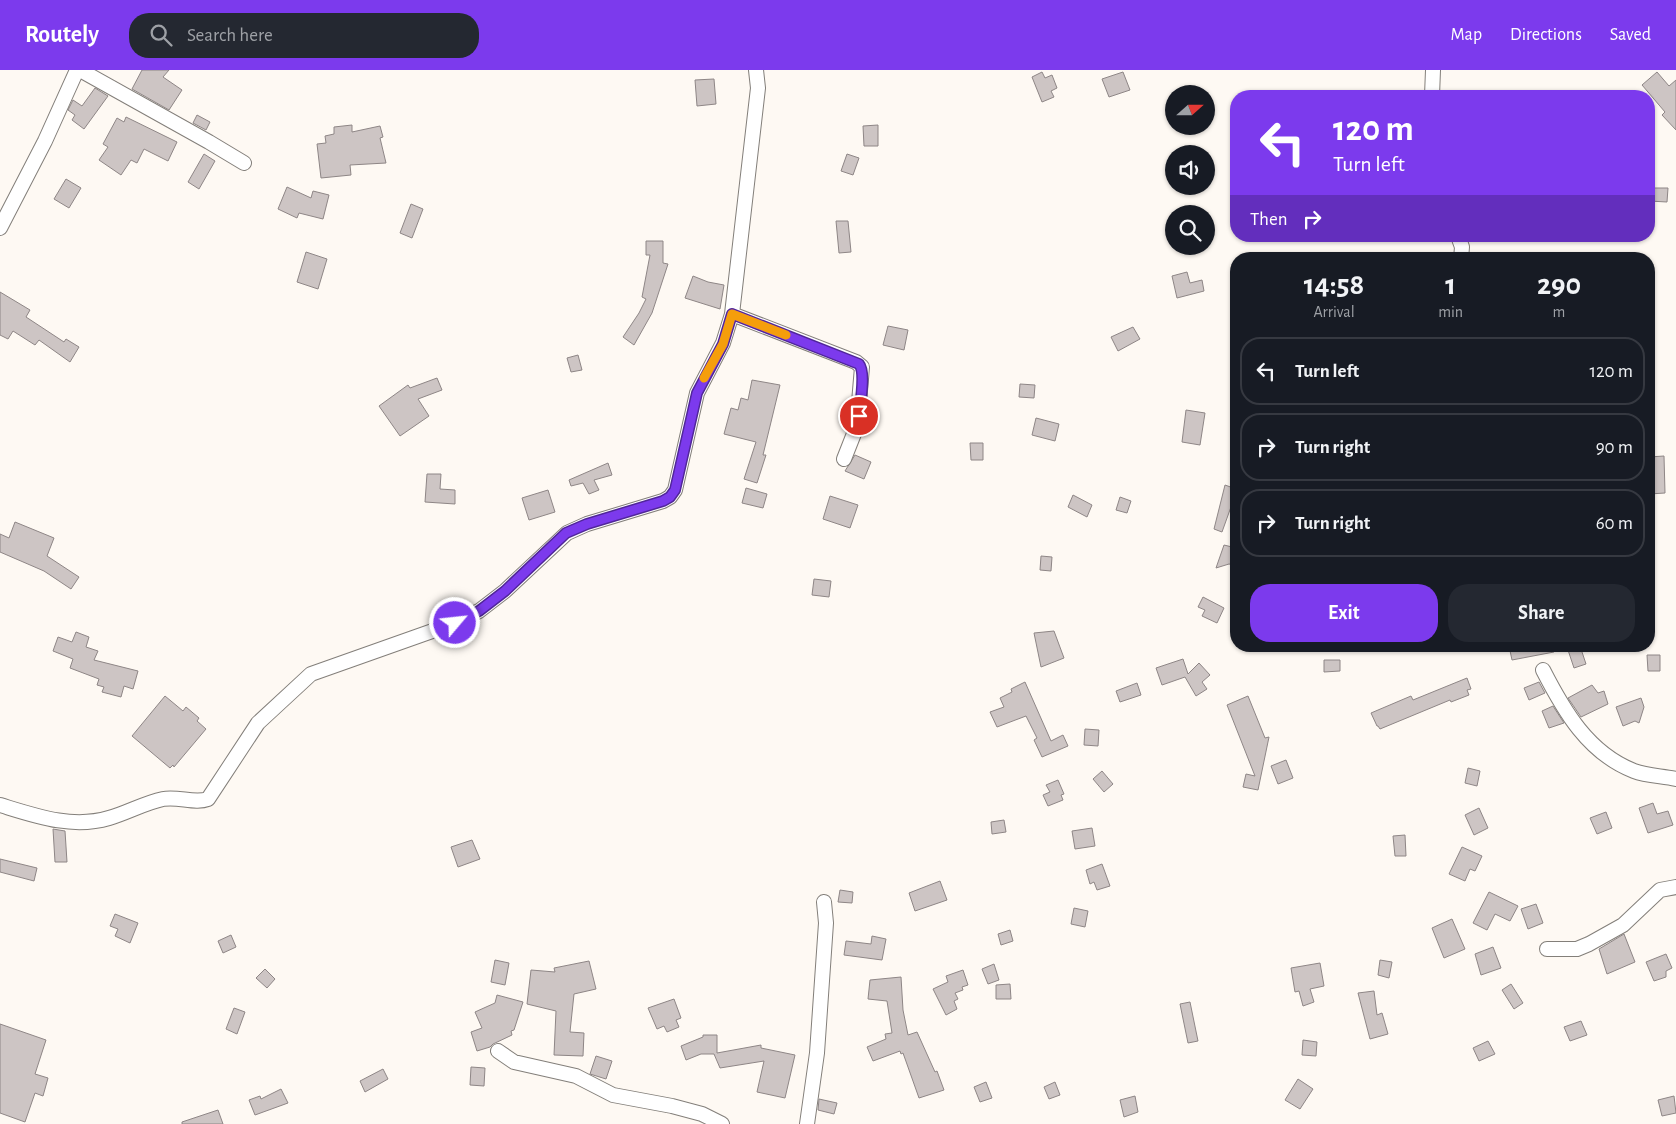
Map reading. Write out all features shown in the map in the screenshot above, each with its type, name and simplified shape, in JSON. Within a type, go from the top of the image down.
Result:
[{"type":"street","points":[[0,805],[67,823],[88,823],[110,818],[163,799],[180,798],[203,801],[208,799],[258,723],[311,674],[455,623],[479,611],[505,591],[566,533],[587,524],[663,501],[670,497],[675,490],[697,393],[723,344],[732,314],[758,88],[756,70]]},
{"type":"street","points":[[1430,70],[1432,90]]},
{"type":"street","points":[[2,220],[46,141],[74,72],[209,142],[244,163]]},
{"type":"street","points":[[732,314],[856,362],[862,367],[857,426],[844,459]]},
{"type":"street","points":[[1542,670],[1568,716],[1598,749],[1614,761],[1635,772],[1676,779]]},
{"type":"street","points":[[1547,949],[1576,949],[1589,944],[1623,925],[1660,890],[1676,886]]},
{"type":"street","points":[[807,1124],[818,1044],[826,923],[824,902]]},
{"type":"street","points":[[498,1051],[514,1062],[576,1076],[614,1095],[702,1114],[722,1124]]},
{"type":"building","points":[[142,70],[169,70],[163,77],[182,90],[169,110],[132,89]]},
{"type":"building","points":[[1042,72],[1045,78],[1052,75],[1057,88],[1051,91],[1054,97],[1042,102],[1032,77]]},
{"type":"building","points":[[1123,72],[1130,90],[1109,97],[1102,79]]},
{"type":"building","points":[[1657,72],[1669,86],[1676,80],[1676,130],[1662,115],[1665,112],[1655,100],[1655,90],[1646,90],[1642,85]]},
{"type":"building","points":[[714,79],[716,104],[697,106],[695,80]]},
{"type":"building","points":[[95,88],[108,96],[84,129],[72,120],[75,115],[68,110],[73,100],[82,106]]},
{"type":"building","points":[[197,115],[210,122],[206,130],[193,123]]},
{"type":"building","points":[[126,117],[177,142],[168,161],[144,149],[137,163],[131,160],[121,175],[99,160],[108,147],[103,144],[117,118],[124,122]]},
{"type":"building","points":[[352,125],[352,132],[380,126],[383,137],[380,138],[386,163],[350,165],[351,175],[321,178],[317,144],[326,143],[325,136],[334,134],[334,127]]},
{"type":"building","points":[[878,125],[878,146],[864,146],[863,126]]},
{"type":"building","points":[[204,154],[215,161],[199,189],[188,182]]},
{"type":"building","points":[[847,154],[859,158],[853,175],[841,171]]},
{"type":"building","points":[[66,179],[81,188],[69,208],[54,199]]},
{"type":"building","points":[[287,187],[311,198],[313,191],[329,195],[323,219],[299,213],[297,218],[278,209]]},
{"type":"building","points":[[1655,188],[1668,188],[1667,202],[1655,201]]},
{"type":"building","points":[[411,204],[423,209],[412,238],[400,233]]},
{"type":"building","points":[[836,221],[848,221],[851,252],[839,253]]},
{"type":"building","points":[[646,241],[663,241],[663,263],[668,264],[652,313],[634,345],[623,337],[646,299],[642,297],[650,255],[646,255]]},
{"type":"building","points":[[306,252],[327,259],[318,289],[297,282]]},
{"type":"building","points":[[1187,272],[1190,283],[1202,280],[1204,291],[1177,298],[1172,276]]},
{"type":"building","points":[[693,276],[708,282],[724,285],[720,309],[685,298]]},
{"type":"building","points":[[0,292],[30,310],[26,317],[64,342],[66,339],[79,347],[70,362],[39,340],[35,345],[13,331],[8,339],[0,335]]},
{"type":"building","points":[[888,326],[908,330],[904,350],[883,345]]},
{"type":"building","points":[[1133,327],[1140,339],[1118,351],[1111,337]]},
{"type":"building","points":[[578,355],[582,370],[571,372],[567,358]]},
{"type":"building","points":[[437,378],[442,390],[418,399],[429,416],[400,436],[379,406],[408,385],[410,388]]},
{"type":"building","points":[[752,380],[780,385],[763,455],[766,455],[757,483],[744,479],[756,442],[724,434],[731,408],[738,410],[741,398],[748,400]]},
{"type":"building","points":[[1020,384],[1035,385],[1034,398],[1019,397]]},
{"type":"building","points":[[1186,410],[1205,413],[1200,445],[1182,442]]},
{"type":"building","points":[[1036,418],[1059,424],[1055,441],[1032,435]]},
{"type":"building","points":[[970,443],[983,443],[983,460],[971,460]]},
{"type":"building","points":[[855,455],[871,462],[864,479],[845,471]]},
{"type":"building","points":[[1664,456],[1665,493],[1655,494],[1655,457]]},
{"type":"building","points":[[608,463],[612,475],[594,480],[599,490],[589,494],[583,483],[571,486],[569,480]]},
{"type":"building","points":[[427,474],[441,474],[440,489],[455,490],[455,504],[425,502]]},
{"type":"building","points":[[1225,485],[1230,487],[1230,510],[1222,532],[1214,529]]},
{"type":"building","points":[[746,488],[767,494],[763,508],[742,503]]},
{"type":"building","points":[[548,490],[555,512],[529,520],[522,498]]},
{"type":"building","points":[[1073,495],[1092,505],[1087,517],[1068,507]]},
{"type":"building","points":[[830,496],[858,505],[850,528],[823,519]]},
{"type":"building","points":[[1120,497],[1131,501],[1127,513],[1116,510]]},
{"type":"building","points":[[15,522],[54,538],[47,556],[79,577],[71,589],[44,571],[0,552],[0,534],[9,538]]},
{"type":"building","points":[[1224,545],[1230,546],[1230,564],[1216,568]]},
{"type":"building","points":[[1041,556],[1052,557],[1051,571],[1040,570]]},
{"type":"building","points":[[814,579],[831,581],[829,597],[812,595]]},
{"type":"building","points":[[1203,597],[1224,608],[1217,623],[1202,616],[1205,610],[1198,607]]},
{"type":"building","points":[[1054,631],[1064,658],[1041,667],[1034,633]]},
{"type":"building","points":[[76,632],[89,637],[86,647],[98,651],[94,660],[138,671],[133,689],[124,686],[121,697],[102,692],[104,687],[97,685],[99,679],[70,668],[73,659],[53,651],[58,637],[72,642]]},
{"type":"building","points":[[1510,652],[1554,652],[1512,660]]},
{"type":"building","points":[[1569,652],[1582,652],[1586,664],[1574,668]]},
{"type":"building","points":[[1647,655],[1660,655],[1660,671],[1648,671]]},
{"type":"building","points":[[1183,659],[1188,674],[1199,663],[1210,675],[1202,682],[1207,689],[1196,696],[1185,677],[1162,685],[1156,668]]},
{"type":"building","points":[[1324,660],[1340,660],[1340,671],[1324,672]]},
{"type":"building","points":[[1467,678],[1471,689],[1467,690],[1469,695],[1451,702],[1450,700],[1380,729],[1371,713],[1411,696],[1413,700]]},
{"type":"building","points":[[1025,682],[1051,741],[1063,735],[1068,746],[1042,757],[1034,740],[1037,738],[1026,716],[997,727],[990,712],[1004,707],[1000,698],[1012,692],[1011,689]]},
{"type":"building","points":[[1539,682],[1545,693],[1529,700],[1524,688]]},
{"type":"building","points":[[1137,683],[1141,695],[1120,702],[1116,691]]},
{"type":"building","points":[[1592,685],[1598,693],[1604,691],[1608,704],[1581,717],[1568,698]]},
{"type":"building","points":[[165,696],[183,711],[186,707],[199,718],[197,721],[206,729],[174,767],[173,765],[170,768],[132,736]]},
{"type":"building","points":[[1248,696],[1265,738],[1269,737],[1258,790],[1243,787],[1246,774],[1255,776],[1227,705]]},
{"type":"building","points":[[1641,698],[1644,707],[1639,723],[1635,721],[1623,726],[1616,707]]},
{"type":"building","points":[[1553,706],[1564,723],[1549,728],[1542,711]]},
{"type":"building","points":[[1085,729],[1099,730],[1098,746],[1084,745]]},
{"type":"building","points":[[1286,760],[1293,778],[1278,784],[1271,766]]},
{"type":"building","points":[[1468,768],[1480,771],[1477,786],[1465,783]]},
{"type":"building","points":[[1102,771],[1113,784],[1104,792],[1093,779]]},
{"type":"building","points":[[1058,780],[1064,794],[1061,795],[1063,800],[1048,806],[1043,795],[1050,792],[1046,785]]},
{"type":"building","points":[[1653,803],[1657,814],[1668,811],[1673,825],[1648,833],[1639,808]]},
{"type":"building","points":[[1479,808],[1488,828],[1474,835],[1465,815]]},
{"type":"building","points":[[1606,812],[1612,828],[1597,834],[1590,818]]},
{"type":"building","points":[[1004,820],[1006,832],[992,834],[991,822]]},
{"type":"building","points":[[1092,828],[1095,846],[1075,849],[1072,831]]},
{"type":"building","points":[[53,829],[65,831],[67,862],[55,862]]},
{"type":"building","points":[[1405,835],[1406,856],[1395,856],[1393,836]]},
{"type":"building","points":[[472,840],[480,859],[458,867],[451,847]]},
{"type":"building","points":[[1462,847],[1482,856],[1475,871],[1470,869],[1465,881],[1449,874]]},
{"type":"building","points":[[0,859],[37,868],[34,881],[0,872]]},
{"type":"building","points":[[1102,864],[1110,886],[1097,890],[1094,882],[1090,884],[1086,870]]},
{"type":"building","points":[[940,881],[947,900],[915,911],[909,893]]},
{"type":"building","points":[[840,890],[853,892],[852,903],[838,902]]},
{"type":"building","points":[[1489,892],[1518,906],[1510,921],[1495,914],[1487,930],[1473,923]]},
{"type":"building","points":[[1536,904],[1543,923],[1528,929],[1521,909]]},
{"type":"building","points":[[1074,908],[1088,911],[1085,927],[1071,924]]},
{"type":"building","points":[[115,914],[138,923],[130,943],[115,936],[118,929],[110,926]]},
{"type":"building","points":[[1452,919],[1465,949],[1444,958],[1432,928]]},
{"type":"building","points":[[1010,930],[1013,941],[1001,945],[998,934]]},
{"type":"building","points":[[1624,934],[1635,962],[1607,974],[1599,949]]},
{"type":"building","points":[[231,935],[236,947],[223,953],[218,941]]},
{"type":"building","points":[[872,936],[886,939],[882,960],[844,955],[846,941],[871,944]]},
{"type":"building","points":[[1493,947],[1501,968],[1481,975],[1475,954]]},
{"type":"building","points":[[1666,954],[1672,968],[1666,971],[1666,977],[1654,981],[1646,962]]},
{"type":"building","points":[[495,960],[509,963],[505,985],[491,982]]},
{"type":"building","points":[[1380,960],[1392,962],[1389,978],[1378,975]]},
{"type":"building","points":[[589,961],[596,989],[574,994],[570,1032],[584,1033],[583,1056],[554,1055],[556,1011],[527,1004],[531,970],[555,972],[554,968]]},
{"type":"building","points":[[1320,963],[1324,986],[1310,989],[1314,1002],[1303,1006],[1299,991],[1295,992],[1291,968]]},
{"type":"building","points":[[994,964],[999,980],[988,984],[982,969]]},
{"type":"building","points":[[265,969],[275,979],[267,988],[256,978]]},
{"type":"building","points":[[963,970],[968,985],[962,987],[963,990],[955,993],[958,999],[954,1001],[957,1009],[946,1015],[933,989],[948,982],[946,976]]},
{"type":"building","points":[[901,977],[903,1010],[908,1035],[917,1032],[935,1072],[937,1071],[944,1090],[919,1098],[903,1053],[901,1054],[900,1051],[873,1061],[867,1047],[886,1039],[885,1034],[892,1033],[887,1001],[868,999],[870,980]]},
{"type":"building","points":[[1010,984],[1011,999],[996,999],[996,985]]},
{"type":"building","points":[[1511,984],[1523,1003],[1514,1009],[1502,990]]},
{"type":"building","points":[[1374,991],[1377,1015],[1382,1013],[1388,1034],[1370,1039],[1358,993]]},
{"type":"building","points":[[497,995],[523,1002],[514,1030],[511,1031],[512,1035],[490,1047],[477,1051],[471,1032],[482,1028],[475,1012],[495,1003]]},
{"type":"building","points":[[674,999],[681,1018],[676,1020],[679,1027],[667,1032],[664,1026],[657,1029],[648,1008]]},
{"type":"building","points":[[1190,1002],[1198,1041],[1188,1043],[1180,1004]]},
{"type":"building","points":[[234,1008],[245,1012],[237,1034],[226,1029]]},
{"type":"building","points":[[1581,1021],[1587,1035],[1570,1041],[1564,1027]]},
{"type":"building","points":[[0,1024],[46,1040],[35,1074],[48,1078],[43,1096],[35,1093],[25,1122],[0,1113]]},
{"type":"building","points":[[703,1035],[717,1035],[717,1053],[761,1045],[761,1048],[795,1055],[785,1098],[757,1092],[764,1061],[720,1068],[714,1054],[701,1054],[686,1060],[681,1046],[703,1037]]},
{"type":"building","points":[[1303,1040],[1317,1042],[1316,1056],[1302,1055]]},
{"type":"building","points":[[1488,1041],[1495,1054],[1479,1061],[1473,1048]]},
{"type":"building","points":[[596,1056],[612,1061],[606,1079],[590,1074]]},
{"type":"building","points":[[471,1067],[485,1068],[484,1086],[470,1085]]},
{"type":"building","points":[[383,1069],[388,1079],[365,1092],[360,1081]]},
{"type":"building","points":[[1298,1079],[1313,1089],[1300,1109],[1285,1100]]},
{"type":"building","points":[[986,1082],[992,1098],[980,1102],[974,1087]]},
{"type":"building","points":[[1055,1082],[1060,1095],[1049,1099],[1044,1087]]},
{"type":"building","points":[[281,1089],[288,1103],[255,1115],[249,1100],[260,1096],[261,1099]]},
{"type":"building","points":[[1135,1096],[1138,1112],[1124,1117],[1120,1100]]},
{"type":"building","points":[[1674,1096],[1676,1113],[1662,1116],[1658,1100]]},
{"type":"building","points":[[819,1099],[837,1103],[834,1114],[818,1110]]},
{"type":"building","points":[[218,1110],[223,1124],[182,1124],[182,1122]]},
{"type":"slow traffic","points":[[704,378],[723,344],[732,314],[786,335]]},
{"type":"route","points":[[455,623],[479,611],[505,591],[566,533],[587,524],[663,501],[670,497],[675,490],[697,393],[723,344],[732,314],[859,364],[862,367],[863,374],[859,416]]}]
